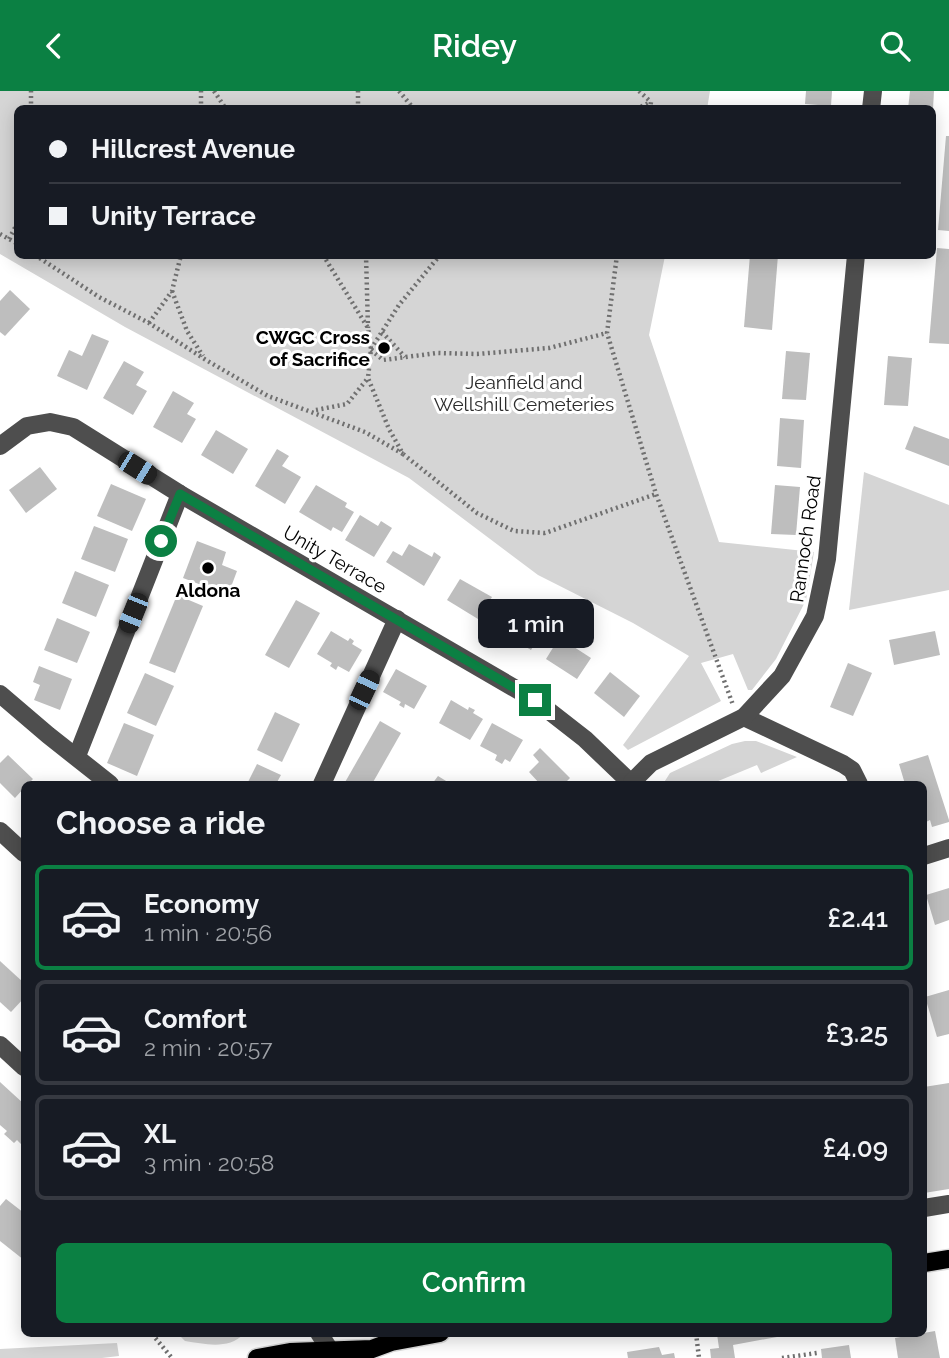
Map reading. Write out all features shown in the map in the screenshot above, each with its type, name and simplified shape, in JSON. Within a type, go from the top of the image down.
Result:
[{"type":"main road","points":[[927,1263],[949,1259]]},
{"type":"main road","points":[[257,1358],[290,1352],[334,1355],[418,1337]]},
{"type":"street","name":"Rannoch Road","points":[[634,781],[651,763],[741,718],[782,676],[815,616],[827,559],[856,259]]},
{"type":"street","name":"Unity Terrace","points":[[0,446],[27,426],[50,422],[73,427],[180,494],[535,700],[585,739],[630,781]]},
{"type":"street","points":[[77,756],[180,494]]},
{"type":"street","points":[[323,781],[397,619]]},
{"type":"street","points":[[0,694],[106,781]]},
{"type":"street","points":[[741,718],[844,764],[852,770],[858,781]]},
{"type":"street","points":[[0,831],[21,850]]},
{"type":"street","points":[[927,855],[949,848]]},
{"type":"street","points":[[0,1045],[21,1064]]},
{"type":"street","points":[[927,1208],[949,1204]]},
{"type":"street","points":[[322,1337],[334,1355]]},
{"type":"path","points":[[399,91],[411,105]]},
{"type":"path","points":[[639,91],[652,102]]},
{"type":"path","points":[[645,105],[652,102]]},
{"type":"path","points":[[9,239],[14,230]]},
{"type":"path","points":[[0,234],[14,242]]},
{"type":"path","points":[[41,259],[268,395],[365,432],[403,454],[477,513],[514,531],[545,533],[656,494]]},
{"type":"path","points":[[149,323],[172,291],[180,259]]},
{"type":"path","points":[[325,259],[368,328]]},
{"type":"path","points":[[366,259],[371,349],[368,378],[389,429],[403,454]]},
{"type":"path","points":[[371,349],[399,305],[437,259]]},
{"type":"path","points":[[616,259],[607,333],[656,494],[741,718]]},
{"type":"path","points":[[172,291],[187,331],[206,360]]},
{"type":"path","points":[[382,332],[405,357]]},
{"type":"path","points":[[371,349],[383,359],[437,353],[477,354],[549,348],[607,333]]},
{"type":"path","points":[[313,410],[347,404],[368,378]]},
{"type":"path","points":[[154,1337],[172,1358]]},
{"type":"path","points":[[696,1337],[699,1358]]},
{"type":"path","points":[[782,1358],[817,1353]]},
{"type":"green space","name":"Jeanfield and Wellshill Cemeteries","points":[[0,91],[710,91],[708,105],[14,105],[14,259],[664,259],[649,335],[719,542],[814,552],[806,600],[776,659],[752,690],[748,690],[733,654],[701,663],[721,701],[628,750],[623,745],[689,656],[633,623],[538,575],[409,478],[125,327],[0,254]]},
{"type":"green space","points":[[864,472],[949,505],[949,590],[849,610]]},
{"type":"green space","points":[[756,741],[797,757],[761,773],[757,765],[718,781],[665,781],[670,773],[732,744]]},
{"type":"green space","points":[[181,1337],[240,1337],[216,1345],[185,1341]]},
{"type":"green space","points":[[117,1343],[119,1356],[0,1358],[0,1349]]},
{"type":"building","points":[[806,91],[832,91],[831,105],[805,104]]},
{"type":"building","points":[[910,91],[934,91],[933,105],[908,105]]},
{"type":"building","points":[[946,136],[949,136],[949,231],[938,230]]},
{"type":"building","points":[[937,248],[949,249],[949,344],[929,343]]},
{"type":"building","points":[[750,259],[778,259],[772,330],[744,327]]},
{"type":"building","points":[[10,290],[30,309],[5,336],[0,332],[0,301]]},
{"type":"building","points":[[92,334],[109,341],[87,390],[57,376],[69,350],[82,356]]},
{"type":"building","points":[[786,351],[810,353],[806,400],[782,399]]},
{"type":"building","points":[[888,356],[912,358],[908,406],[884,405]]},
{"type":"building","points":[[124,361],[144,372],[136,385],[147,391],[133,415],[103,398]]},
{"type":"building","points":[[173,391],[194,403],[187,414],[196,419],[182,443],[153,427]]},
{"type":"building","points":[[780,418],[804,420],[801,468],[777,466]]},
{"type":"building","points":[[914,426],[949,439],[949,466],[905,449]]},
{"type":"building","points":[[216,430],[248,449],[233,474],[201,455]]},
{"type":"building","points":[[277,449],[289,456],[282,466],[301,477],[285,504],[255,486]]},
{"type":"building","points":[[40,467],[57,489],[26,513],[9,490]]},
{"type":"building","points":[[111,484],[146,499],[132,531],[97,516]]},
{"type":"building","points":[[316,485],[347,503],[345,507],[354,512],[342,532],[333,527],[331,531],[299,512]]},
{"type":"building","points":[[775,485],[800,487],[796,535],[771,534]]},
{"type":"building","points":[[360,515],[378,526],[381,521],[392,528],[374,557],[345,540]]},
{"type":"building","points":[[94,526],[128,539],[115,572],[81,559]]},
{"type":"building","name":"Aldona","points":[[197,541],[226,552],[222,565],[237,571],[228,595],[183,578]]},
{"type":"building","points":[[409,544],[432,557],[434,552],[441,557],[424,586],[386,562],[393,551],[402,556]]},
{"type":"building","points":[[75,571],[109,585],[96,617],[62,603]]},
{"type":"building","points":[[460,579],[492,597],[478,619],[447,600]]},
{"type":"building","points":[[177,595],[203,606],[175,673],[149,663]]},
{"type":"building","points":[[296,600],[320,613],[289,668],[265,655]]},
{"type":"building","points":[[512,601],[524,608],[521,613],[545,627],[531,650],[491,626],[505,604],[509,606]]},
{"type":"building","points":[[57,618],[90,632],[77,663],[44,650]]},
{"type":"building","points":[[331,631],[348,641],[350,638],[354,641],[352,644],[362,650],[349,672],[338,666],[336,670],[330,666],[332,663],[317,654]]},
{"type":"building","points":[[935,631],[940,655],[894,665],[889,640]]},
{"type":"building","points":[[569,637],[578,642],[574,647],[591,658],[577,679],[546,659],[559,638],[566,642]]},
{"type":"building","points":[[848,663],[872,673],[853,716],[830,707]]},
{"type":"building","points":[[39,666],[72,679],[60,710],[34,700],[40,685],[33,682]]},
{"type":"building","points":[[396,669],[427,686],[414,709],[405,704],[404,708],[399,705],[401,702],[383,692]]},
{"type":"building","points":[[610,672],[640,696],[624,717],[594,693]]},
{"type":"building","points":[[145,673],[174,686],[156,726],[127,713]]},
{"type":"building","points":[[451,700],[468,710],[469,707],[475,710],[473,713],[483,719],[470,740],[439,723]]},
{"type":"building","points":[[275,712],[300,724],[282,762],[257,750]]},
{"type":"building","points":[[380,721],[401,733],[374,781],[346,781]]},
{"type":"building","points":[[124,723],[154,735],[137,776],[107,763]]},
{"type":"building","points":[[492,723],[523,740],[510,762],[505,759],[502,764],[495,760],[497,755],[480,746]]},
{"type":"building","points":[[540,748],[570,778],[567,781],[537,781],[529,772],[539,762],[533,755]]},
{"type":"building","points":[[8,755],[33,779],[21,781],[21,791],[15,798],[0,783],[0,763]]},
{"type":"building","points":[[928,755],[949,822],[932,827],[930,820],[927,822],[927,781],[904,781],[899,764]]},
{"type":"building","points":[[257,764],[281,775],[278,781],[248,781]]},
{"type":"building","points":[[949,888],[949,920],[935,925],[927,895]]},
{"type":"building","points":[[0,961],[21,980],[21,1001],[11,1012],[0,1002]]},
{"type":"building","points":[[949,990],[949,1034],[937,1037],[927,996]]},
{"type":"building","points":[[0,1082],[21,1101],[21,1144],[17,1140],[14,1143],[4,1134],[7,1131],[0,1125]]},
{"type":"building","points":[[949,1083],[949,1189],[927,1193],[927,1087]]},
{"type":"building","points":[[6,1199],[21,1211],[21,1258],[0,1241],[0,1206]]},
{"type":"building","points":[[935,1331],[940,1358],[898,1358],[895,1338],[927,1337],[927,1332]]},
{"type":"building","points":[[717,1337],[777,1337],[733,1345],[735,1358],[711,1358],[710,1349],[719,1348]]},
{"type":"building","points":[[849,1345],[851,1358],[822,1358],[821,1349]]},
{"type":"building","points":[[659,1347],[662,1355],[674,1353],[675,1358],[628,1358],[627,1352]]},
{"type":"place","name":"CWGC Cross of Sacrifice","points":[[384,348]]},
{"type":"place","name":"Aldona","points":[[208,568]]},
{"type":"route","points":[[161,541],[180,494],[535,700]]}]
